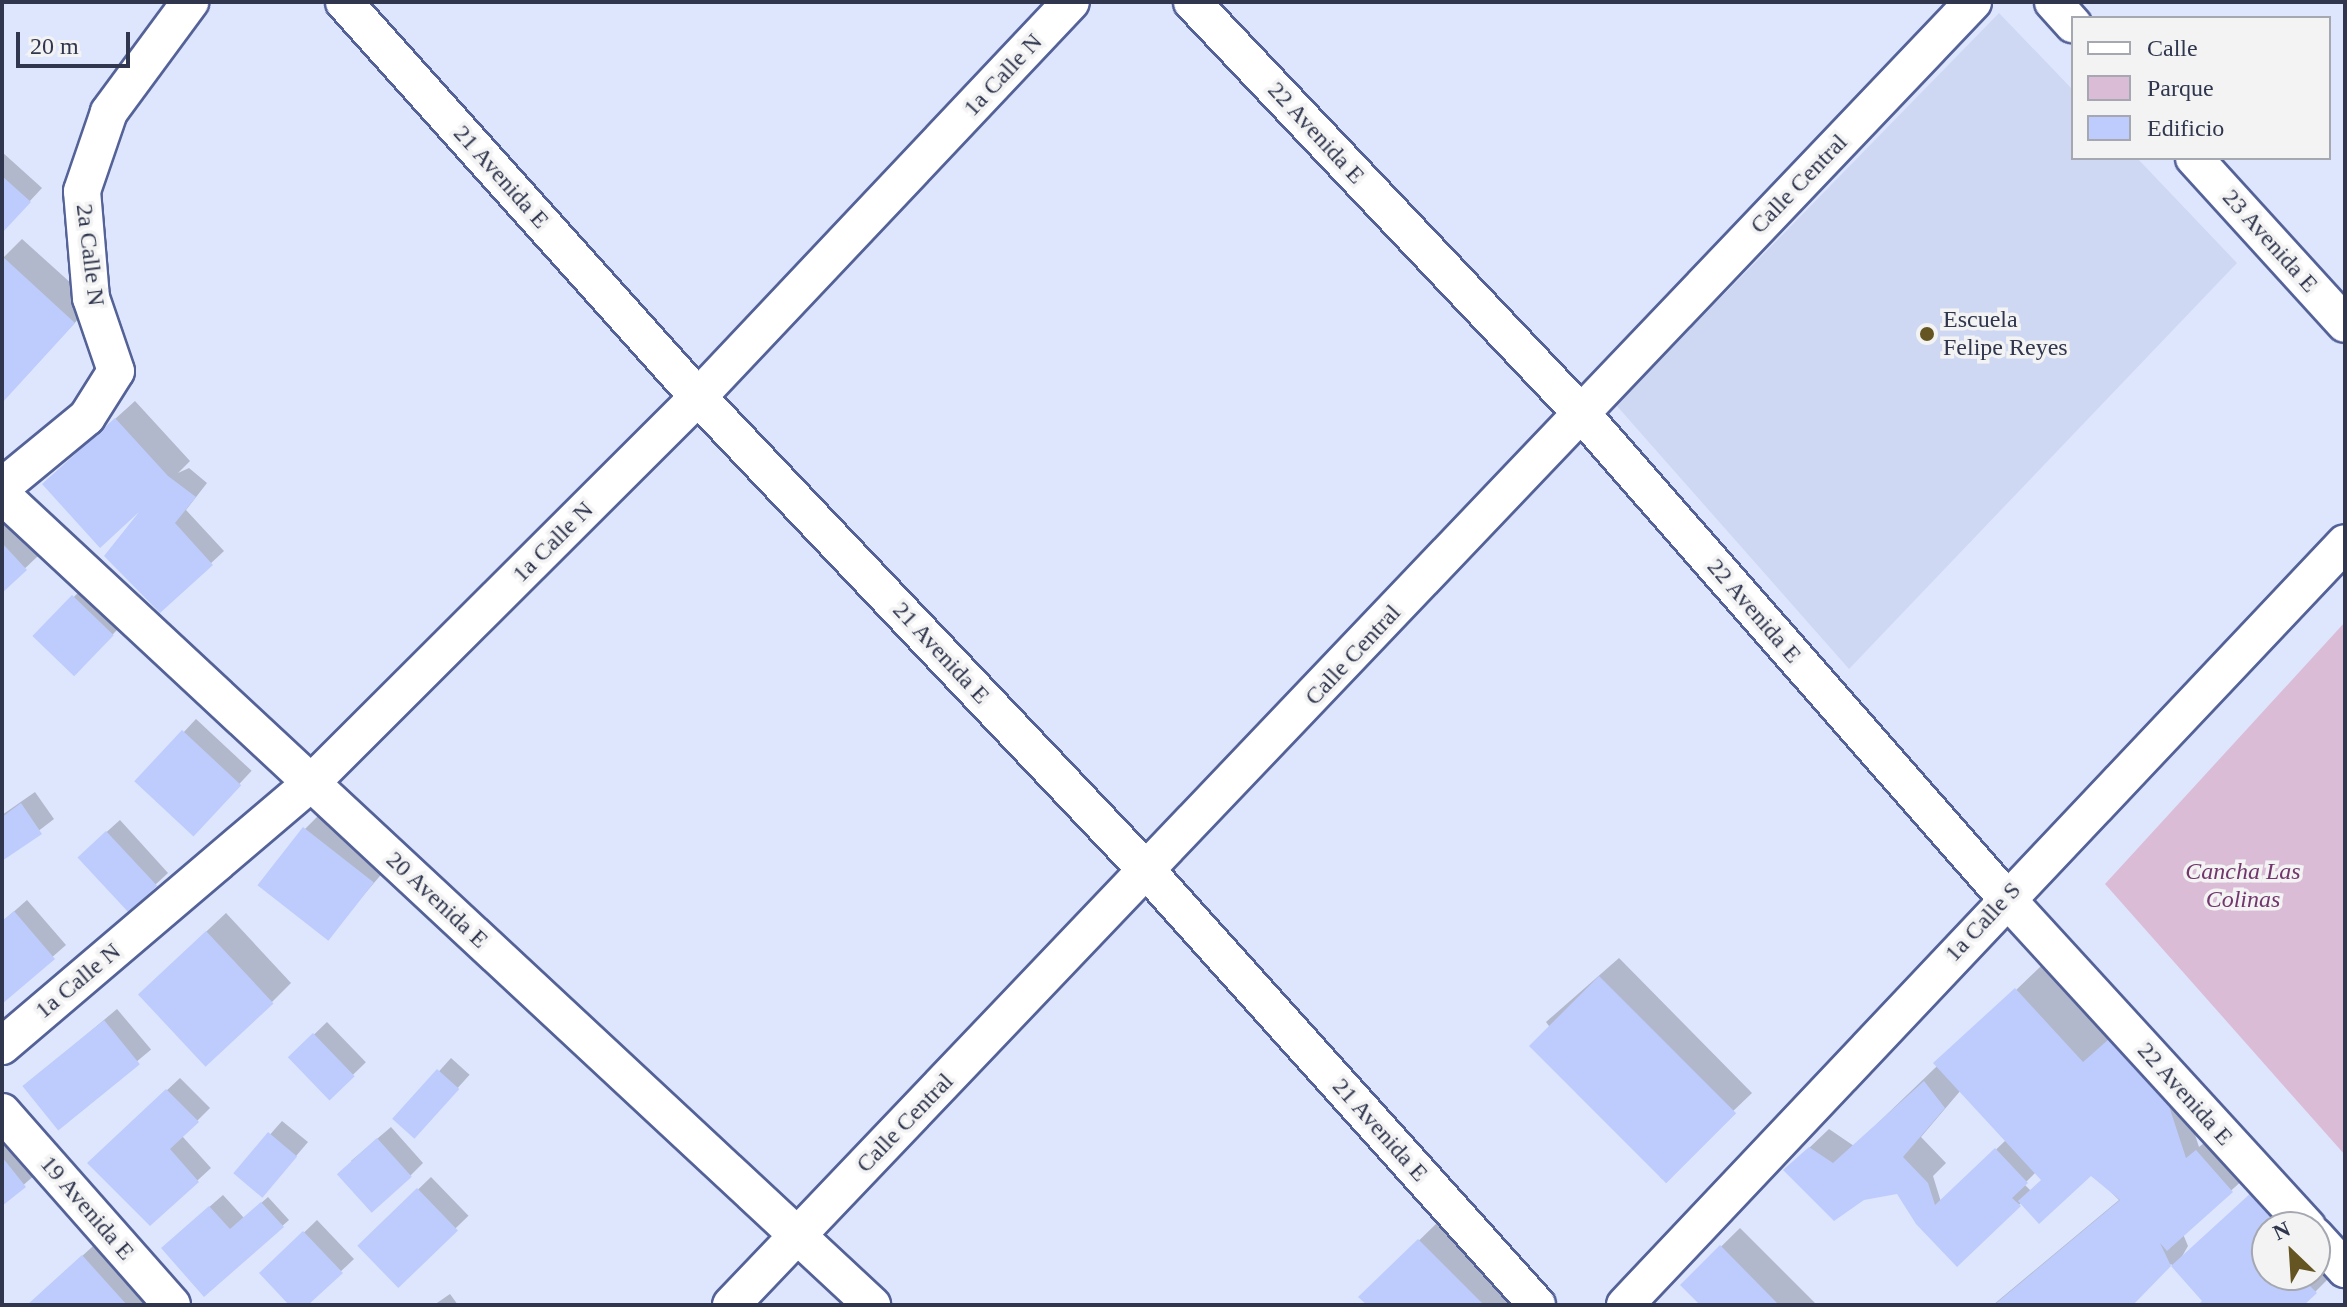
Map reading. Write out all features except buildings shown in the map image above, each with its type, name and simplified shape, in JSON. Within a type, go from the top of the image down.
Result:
[{"type":"street","name":"2a Calle N","points":[[2,487],[87,417],[116,371],[91,298],[82,191],[109,112],[190,2]]},
{"type":"street","name":"21 Avenida E","points":[[344,2],[698,397],[1148,872],[1537,1305]]},
{"type":"street","name":"1a Calle N","points":[[2,1046],[311,783],[698,397],[1071,2]]},
{"type":"street","name":"22 Avenida E","points":[[1192,2],[1581,413],[2006,898],[2292,1211]]},
{"type":"street","name":"Calle Central","points":[[731,1305],[1148,872],[1973,2]]},
{"type":"street","points":[[2053,2],[2071,22]]},
{"type":"street","name":"23 Avenida E","points":[[2196,160],[2345,324]]},
{"type":"street","name":"20 Avenida E","points":[[2,495],[872,1305]]},
{"type":"street","name":"1a Calle S","points":[[1625,1305],[2006,898],[2345,543]]},
{"type":"street","name":"19 Avenida E","points":[[2,1112],[172,1305]]},
{"type":"street","points":[[2331,1254],[2345,1269]]},
{"type":"shaded area","name":"Escuela Felipe Reyes","points":[[1999,13],[2071,88],[2071,160],[2139,160],[2237,263],[1849,669],[1616,405]]},
{"type":"green space","name":"Cancha Las Colinas","points":[[2345,622],[2345,1155],[2105,884]]},
{"type":"place","name":"Escuela Felipe Reyes","points":[[1927,334]]}]
